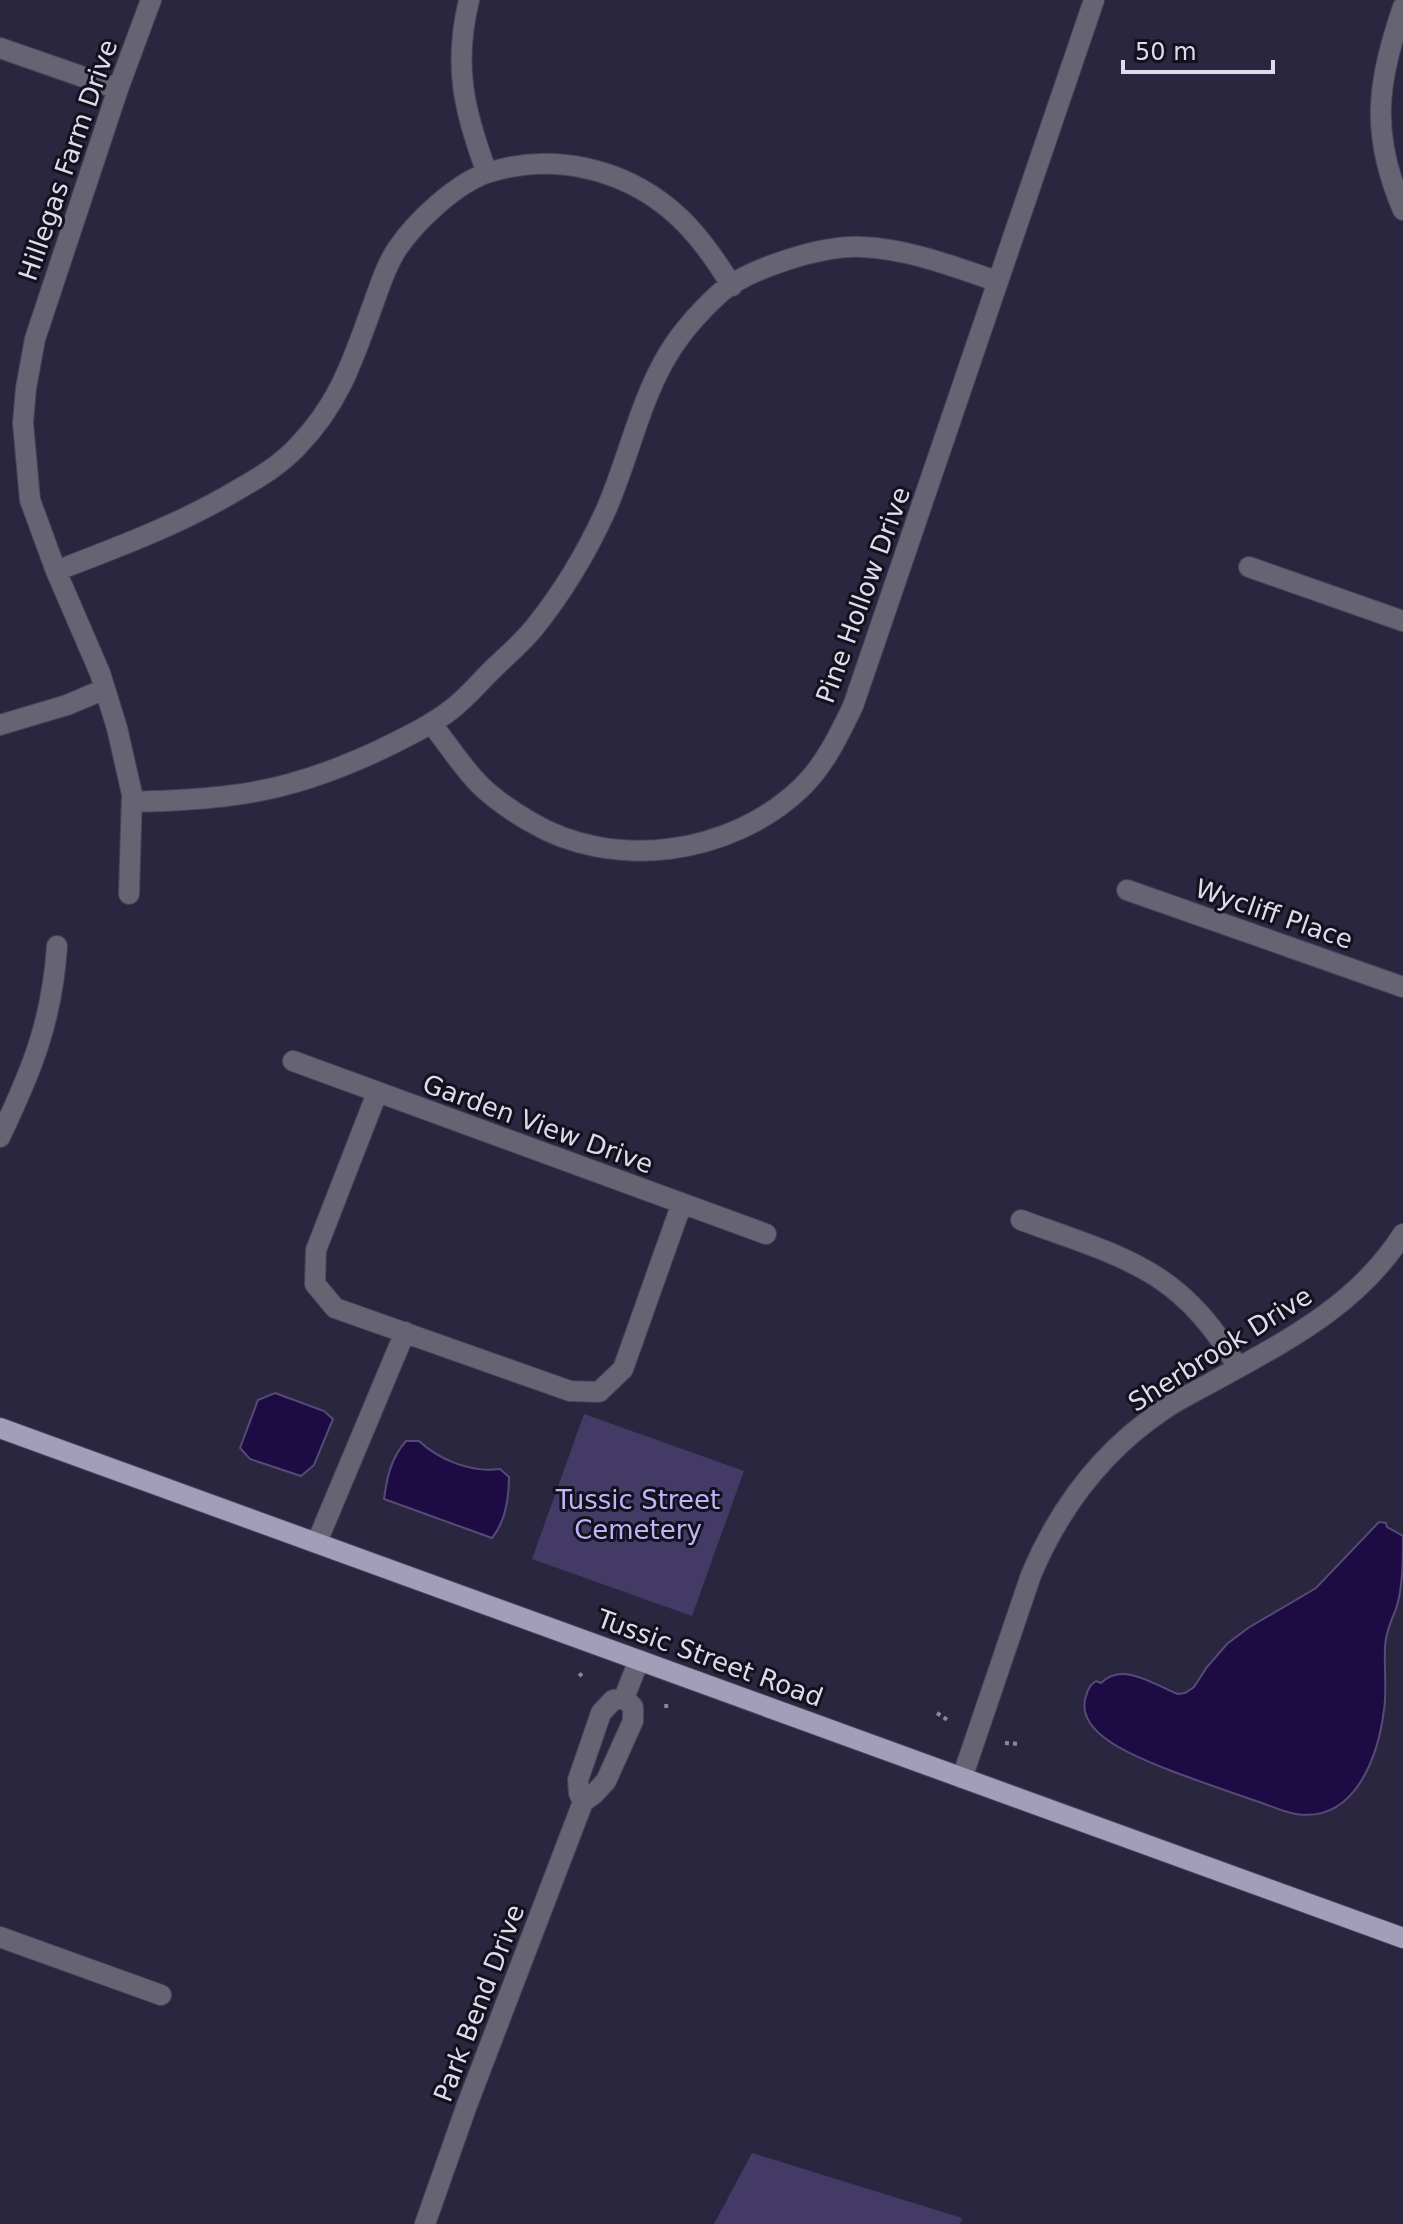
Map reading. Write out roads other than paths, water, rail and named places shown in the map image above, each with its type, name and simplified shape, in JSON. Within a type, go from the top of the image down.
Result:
[{"type":"main road","name":"Tussic Street Road","points":[[0,1428],[1403,1938]]},
{"type":"street","name":"Hillegas Farm Drive","points":[[129,894],[132,794],[100,673],[56,571],[30,500],[23,423],[35,339],[118,89],[151,0]]},
{"type":"street","points":[[469,0],[460,52],[461,83],[487,173]]},
{"type":"street","name":"Pine Hollow Drive","points":[[431,723],[479,784],[499,801],[531,822],[559,835],[589,845],[624,850],[657,851],[716,839],[776,809],[820,768],[853,706],[1094,0]]},
{"type":"street","points":[[1403,7],[1389,49],[1382,84],[1380,120],[1384,151],[1403,210]]},
{"type":"street","points":[[0,48],[118,89]]},
{"type":"street","points":[[56,571],[215,504],[274,468],[286,457],[322,418],[339,393],[385,272],[397,249],[434,207],[487,173],[549,164],[606,172],[625,180],[673,212],[714,259],[732,286]]},
{"type":"street","points":[[132,802],[234,795],[285,786],[323,775],[378,751],[453,709],[531,632],[576,570],[606,509],[661,365],[675,341],[722,291],[779,263],[819,252],[859,247],[895,250],[931,258],[996,281]]},
{"type":"street","points":[[1249,567],[1403,621]]},
{"type":"street","points":[[0,725],[67,705],[105,689]]},
{"type":"street","name":"Wycliff Place","points":[[1127,890],[1403,987]]},
{"type":"street","points":[[0,1137],[41,1042],[54,982],[57,946]]},
{"type":"street","name":"Garden View Drive","points":[[293,1061],[766,1234]]},
{"type":"street","points":[[377,1093],[316,1250],[315,1284],[335,1308],[570,1391],[599,1392],[623,1369],[682,1203]]},
{"type":"street","points":[[1021,1220],[1121,1257],[1151,1272],[1178,1291],[1201,1314],[1222,1340],[1238,1368]]},
{"type":"street","name":"Sherbrook Drive","points":[[962,1778],[1042,1547],[1092,1472],[1140,1427],[1169,1406],[1316,1324],[1344,1302],[1377,1268],[1403,1234]]},
{"type":"street","points":[[317,1542],[405,1332]]},
{"type":"street","name":"Park Bend Drive","points":[[624,1698],[639,1660]]},
{"type":"street","name":"Park Bend Drive","points":[[425,2224],[583,1802],[606,1781],[633,1721],[633,1707],[624,1698]]},
{"type":"street","name":"Park Bend Drive","points":[[583,1802],[578,1780],[601,1713],[613,1700],[624,1698]]},
{"type":"street","points":[[0,1937],[161,1995]]},
{"type":"park label","name":"Tussic Street Cemetery","points":[[638,1515]]}]
